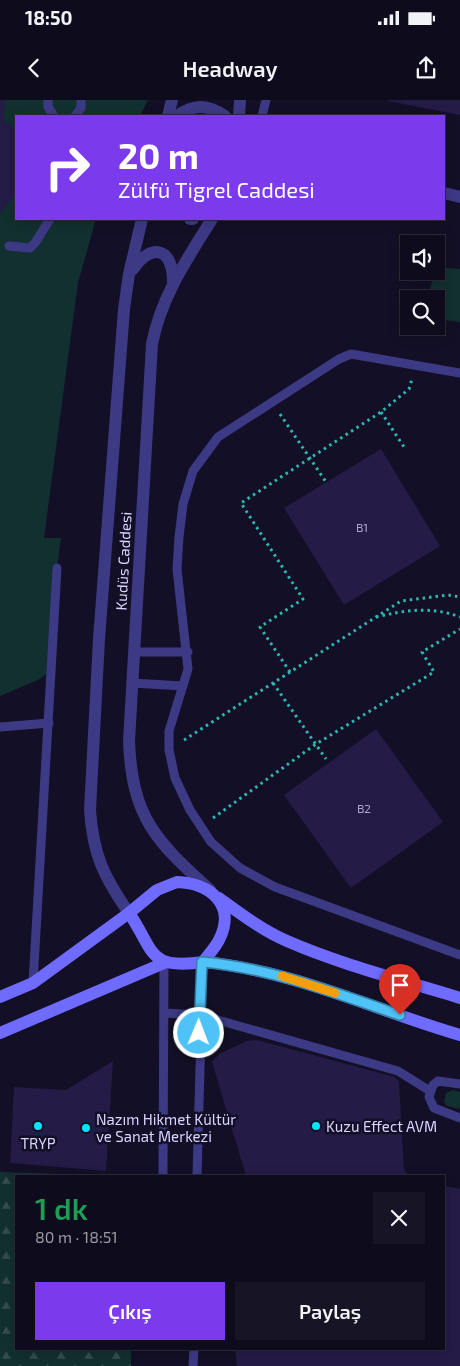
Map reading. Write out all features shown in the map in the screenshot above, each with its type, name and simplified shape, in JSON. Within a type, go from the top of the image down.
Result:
[{"type":"main road","points":[[0,997],[33,983],[167,884],[189,882],[212,892],[245,917],[286,940],[346,962],[460,998]]},
{"type":"main road","points":[[202,962],[219,941],[223,930],[224,911],[212,892]]},
{"type":"main road","points":[[129,913],[142,939],[164,963]]},
{"type":"main road","points":[[0,1033],[164,963],[174,965],[202,962],[251,968],[288,978],[460,1035]]},
{"type":"street","points":[[168,115],[172,100]]},
{"type":"street","points":[[239,115],[240,100]]},
{"type":"street","points":[[178,115],[189,108],[204,106],[223,115]]},
{"type":"street","points":[[445,193],[460,197]]},
{"type":"street","name":"Kudüs Caddesi","points":[[129,913],[108,882],[99,862],[92,833],[90,810],[99,639],[113,442],[129,274],[142,220]]},
{"type":"street","name":"Kudüs Caddesi","points":[[211,220],[173,282],[156,324],[152,344],[132,683],[130,770],[144,814],[163,845],[212,892]]},
{"type":"street","points":[[129,274],[141,258],[148,253],[158,252],[170,261],[173,282]]},
{"type":"lane","points":[[48,100],[48,107],[53,115]]},
{"type":"lane","points":[[76,115],[81,108],[81,100]]},
{"type":"lane","points":[[262,115],[266,100]]},
{"type":"lane","points":[[9,246],[30,248],[49,220]]},
{"type":"lane","points":[[460,373],[351,354],[272,401],[218,437],[192,471],[183,504],[178,569],[188,652],[188,669],[169,731],[169,750],[175,778],[200,828],[223,855],[240,868],[275,887],[460,954]]},
{"type":"lane","points":[[33,983],[49,723],[56,568]]},
{"type":"lane","points":[[134,652],[188,652]]},
{"type":"lane","points":[[132,683],[184,686]]},
{"type":"lane","points":[[0,727],[49,723]]},
{"type":"lane","points":[[197,1175],[202,962]]},
{"type":"lane","points":[[163,1175],[164,963]]},
{"type":"lane","points":[[164,1013],[200,1015],[398,1070],[430,1091]]},
{"type":"lane","points":[[460,1084],[438,1081],[430,1091],[429,1097],[434,1108],[460,1118]]},
{"type":"lane","points":[[193,1366],[194,1350]]},
{"type":"path","points":[[290,672],[260,627],[303,599],[241,503],[381,412],[409,388],[417,365]]},
{"type":"path","points":[[272,401],[326,482]]},
{"type":"path","points":[[381,412],[404,447]]},
{"type":"path","points":[[169,750],[401,601],[448,595],[460,597]]},
{"type":"path","points":[[373,618],[403,611],[426,609],[460,617]]},
{"type":"path","points":[[200,828],[316,744],[434,672],[422,652],[460,630]]},
{"type":"path","points":[[273,683],[326,759]]},
{"type":"green space","points":[[0,100],[148,100],[140,115],[15,115],[15,220],[96,220],[78,283],[44,538],[61,538],[57,568],[52,670],[38,680],[0,696]]},
{"type":"green space","points":[[445,268],[460,269],[460,322],[445,320],[445,290],[430,290],[432,280],[445,280]]},
{"type":"green space","points":[[453,1090],[460,1092],[460,1109],[447,1106],[444,1102],[446,1093]]},
{"type":"green space","points":[[0,1172],[90,1175],[15,1175],[15,1350],[131,1350],[131,1366],[0,1366]]},
{"type":"building","points":[[0,100],[5,100],[4,120],[15,129],[15,194],[0,214]]},
{"type":"building","points":[[460,100],[460,115],[388,101]]},
{"type":"building","points":[[381,449],[440,546],[344,605],[284,508]]},
{"type":"building","points":[[376,729],[443,822],[351,888],[284,795]]},
{"type":"building","name":"Kuzu Effect AVM","points":[[257,1040],[395,1077],[399,1082],[404,1170],[408,1175],[246,1175],[212,1062],[219,1054],[247,1041]]},
{"type":"building","points":[[113,1061],[106,1171],[10,1163],[14,1087],[66,1090]]},
{"type":"building","points":[[445,1186],[460,1189],[460,1366],[237,1366],[235,1350],[445,1350]]},
{"type":"slow traffic","points":[[282,976],[335,993]]},
{"type":"place","name":"TRYP","points":[[38,1126]]},
{"type":"place","name":"Kuzu Effect AVM","points":[[316,1126]]},
{"type":"place","name":"Nazım Hikmet Kültür ve Sanat Merkezi","points":[[86,1128]]},
{"type":"route","points":[[199,1033],[202,962],[251,968],[331,991],[400,1015]]}]
